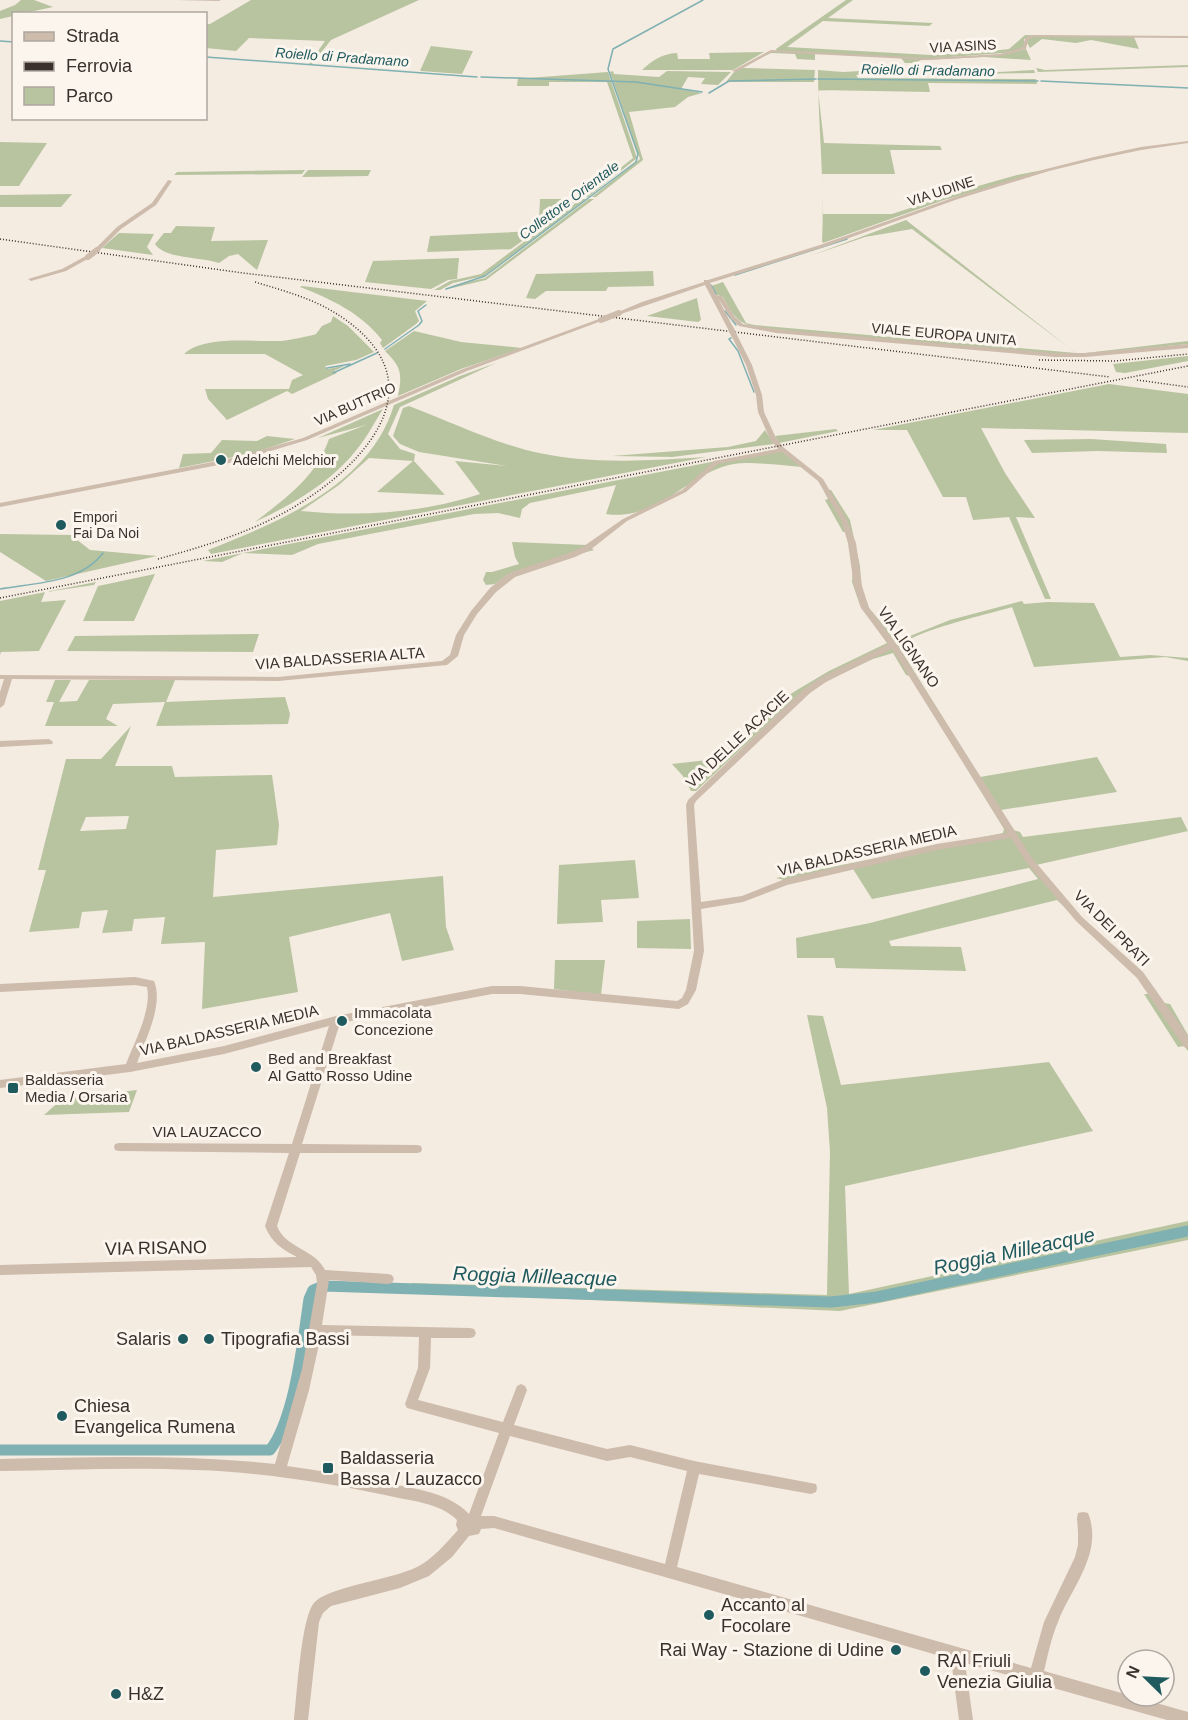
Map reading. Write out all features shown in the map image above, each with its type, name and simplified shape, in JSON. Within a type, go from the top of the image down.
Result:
[{"type":"street","points":[[178,0],[219,0]]},
{"type":"street","name":"VIA ASINS","points":[[734,71],[771,51],[929,59],[1010,53],[1027,47],[1025,40],[1030,37],[1188,37]]},
{"type":"street","name":"VIA UDINE","points":[[706,281],[789,257],[947,200],[1106,156],[1188,142]]},
{"type":"street","points":[[31,279],[64,270],[88,257],[119,228],[154,204],[170,181]]},
{"type":"street","name":"VIA LIGNANO","points":[[706,281],[749,365],[767,427],[777,445],[814,473],[825,486],[844,520],[852,543],[858,586],[865,608],[894,645],[1013,835]]},
{"type":"street","name":"VIA BUTTRIO","points":[[0,504],[242,458],[294,443],[458,373],[706,281]]},
{"type":"street","name":"VIALE EUROPA UNITA","points":[[714,296],[720,297],[733,318],[741,325],[776,331],[1055,355],[1085,356],[1188,346]]},
{"type":"street","name":"VIA BALDASSERIA ALTA","points":[[4,678],[278,679],[444,663],[453,656],[465,625],[478,608],[493,590],[512,575],[587,548],[625,520],[684,491],[716,462],[783,450]]},
{"type":"street","name":"VIA DELLE ACACIE","points":[[696,906],[690,805],[692,800],[807,691],[823,680],[894,645]]},
{"type":"street","points":[[0,705],[4,678]]},
{"type":"street","points":[[0,744],[49,742]]},
{"type":"street","name":"VIA BALDASSERIA MEDIA","points":[[0,1084],[130,1068],[224,1050],[336,1020],[492,990],[520,990],[679,1005],[691,990],[698,960],[696,906],[743,899],[785,882],[937,847],[1013,835]]},
{"type":"street","name":"VIA DEI PRATI","points":[[1013,835],[1029,860],[1078,919],[1140,975],[1188,1044]]},
{"type":"street","points":[[0,988],[123,981],[141,981],[151,984],[152,1006],[130,1068]]},
{"type":"street","points":[[279,1471],[301,1400],[316,1330],[322,1283],[313,1262],[275,1236],[271,1230],[271,1222],[336,1020]]},
{"type":"street","name":"VIA LAUZACCO","points":[[119,1147],[417,1149]]},
{"type":"street","name":"VIA RISANO","points":[[0,1270],[313,1262]]},
{"type":"street","points":[[322,1283],[388,1279]]},
{"type":"street","points":[[316,1330],[470,1333]]},
{"type":"street","points":[[424,1332],[424,1368],[411,1404],[607,1455],[630,1451],[694,1467],[812,1488]]},
{"type":"street","points":[[301,1720],[312,1622],[322,1602],[412,1578],[436,1563],[470,1522],[508,1430],[521,1390]]},
{"type":"street","points":[[0,1465],[167,1462],[279,1471],[333,1479],[431,1500],[456,1510],[470,1522],[494,1522],[670,1570],[1188,1719]]},
{"type":"street","points":[[670,1570],[694,1467]]},
{"type":"street","points":[[1036,1677],[1054,1615],[1083,1557],[1086,1538],[1083,1518]]},
{"type":"street","points":[[957,1653],[966,1720]]},
{"type":"green space","points":[[21,0],[34,0],[53,7],[30,12],[12,12],[12,16],[0,19],[0,11]]},
{"type":"green space","points":[[251,0],[419,0],[331,40],[312,64],[309,64],[325,41],[249,38],[236,51],[207,48],[207,24]]},
{"type":"green space","points":[[846,0],[853,0],[828,18],[933,23],[929,26],[823,21],[787,47],[931,55],[1009,49],[1025,35],[1134,37],[1139,49],[1091,40],[1076,43],[1042,39],[1030,48],[1026,41],[1032,36],[1024,39],[1024,48],[1004,53],[923,59],[1002,55],[1026,49],[1031,60],[984,57],[905,63],[901,58],[818,53],[815,54],[815,60],[797,59],[795,54],[771,53],[756,60],[770,52],[777,52],[776,49]]},
{"type":"green space","points":[[431,46],[473,51],[462,74],[420,71]]},
{"type":"green space","points":[[764,52],[733,70],[642,70],[658,58],[677,53],[678,59],[710,59],[709,53]]},
{"type":"green space","points":[[1188,65],[1188,67],[1038,72],[1036,68],[1045,70]]},
{"type":"green space","points":[[743,68],[815,70],[814,82],[726,82],[734,72]]},
{"type":"green space","points":[[896,69],[998,72],[1034,70],[1035,73],[856,75],[858,78],[1036,79],[1037,84],[928,83],[930,92],[818,90],[818,70],[843,72]]},
{"type":"green space","points":[[613,71],[614,74],[659,77],[667,71],[731,72],[718,85],[701,84],[705,78],[688,77],[681,89],[702,93],[688,97],[675,107],[629,112],[643,160],[596,197],[592,197],[640,159],[610,72]]},
{"type":"green space","points":[[608,72],[637,158],[588,197],[584,197],[633,158],[607,82],[549,82],[549,86],[517,86],[518,78],[481,77],[528,78]]},
{"type":"green space","points":[[818,93],[824,143],[940,146],[942,150],[890,150],[895,174],[822,174],[822,182]]},
{"type":"green space","points":[[0,142],[47,143],[19,186],[0,186]]},
{"type":"green space","points":[[1064,166],[944,200],[823,243],[822,241],[823,200],[823,214],[892,214],[1017,175]]},
{"type":"green space","points":[[305,170],[302,174],[174,175],[177,172]]},
{"type":"green space","points":[[308,170],[371,170],[368,176],[302,177]]},
{"type":"green space","points":[[72,194],[61,207],[0,207],[0,195]]},
{"type":"green space","points":[[540,199],[578,199],[550,220],[539,220]]},
{"type":"green space","points":[[581,199],[586,199],[484,276],[434,290],[450,281],[481,274]]},
{"type":"green space","points":[[589,199],[594,199],[486,280],[448,289],[455,285],[485,278]]},
{"type":"green space","points":[[906,220],[1068,347],[912,229],[865,237],[810,256]]},
{"type":"green space","points":[[176,226],[215,227],[211,241],[268,240],[257,270],[238,254],[229,256],[219,263],[175,255],[160,249],[155,244],[164,233],[171,233]]},
{"type":"green space","points":[[536,231],[511,249],[427,252],[430,236]]},
{"type":"green space","points":[[119,233],[154,234],[147,247],[153,255],[102,248]]},
{"type":"green space","points":[[459,258],[457,279],[448,280],[431,289],[365,282],[373,261]]},
{"type":"green space","points":[[653,271],[654,286],[608,287],[606,291],[546,291],[535,299],[526,298],[536,274]]},
{"type":"green space","points":[[723,282],[746,323],[754,325],[1076,353],[1057,354],[750,326],[734,315],[723,297],[715,294],[711,286]]},
{"type":"green space","points":[[300,287],[427,301],[415,311],[419,321],[383,348],[380,343],[382,340],[365,322],[334,302]]},
{"type":"green space","points":[[697,298],[701,320],[698,322],[647,316]]},
{"type":"green space","points":[[333,316],[348,326],[374,352],[356,360],[325,366],[328,369],[346,365],[334,371],[337,373],[292,394],[287,391],[227,420],[208,399],[205,389],[289,389],[292,380],[303,375],[265,354],[184,354],[193,348],[216,342],[280,341],[313,335],[322,326],[331,322]]},
{"type":"green space","points":[[414,331],[461,342],[522,348],[461,369],[398,396],[399,370],[385,351]]},
{"type":"green space","points":[[1188,341],[1188,344],[1083,353]]},
{"type":"green space","points":[[1188,356],[1188,361],[1125,373],[1116,372],[1113,364]]},
{"type":"green space","points":[[496,363],[400,407],[388,434],[400,449],[415,454],[414,461],[445,495],[377,492],[413,461],[369,458],[339,485],[301,511],[346,514],[391,512],[436,506],[480,494],[455,461],[507,466],[419,452],[400,444],[393,436],[403,408],[409,406],[496,441],[548,455],[616,461],[706,457],[211,554],[208,550],[292,513],[343,479],[365,457],[382,433],[394,405]]},
{"type":"green space","points":[[1109,384],[1188,394],[1188,433],[981,428],[1005,473],[1035,518],[1016,517],[1051,599],[1045,599],[1009,517],[973,520],[966,497],[943,497],[907,430],[873,430]]},
{"type":"green space","points":[[383,409],[362,443],[348,460],[324,482],[297,500],[255,522],[289,495],[308,476],[329,439],[366,425],[318,438]]},
{"type":"green space","points":[[836,429],[838,431],[779,443],[775,436]]},
{"type":"green space","points":[[765,430],[774,444],[672,457],[612,456],[728,447],[756,441]]},
{"type":"green space","points":[[267,436],[295,439],[254,453],[179,468],[183,454],[211,453],[222,440],[257,441]]},
{"type":"green space","points":[[1091,439],[1166,444],[1167,453],[1098,451],[1032,453],[1024,440]]},
{"type":"green space","points":[[778,449],[804,467],[742,463],[718,468],[658,504],[642,511],[625,514],[606,514],[616,485],[530,503],[522,509],[520,518],[498,513],[474,514],[318,544],[292,555],[243,553]]},
{"type":"green space","points":[[823,489],[831,490],[850,520],[860,566],[861,586],[869,608],[895,639],[900,640],[950,620],[1022,601],[1024,604],[1094,603],[1120,657],[1150,655],[1188,658],[1188,661],[1165,657],[1034,667],[1012,607],[934,629],[899,647],[980,777],[1097,757],[1117,792],[1001,810],[1013,830],[1020,832],[1023,837],[1181,817],[1188,831],[1036,865],[1085,922],[1164,1003],[1170,1004],[1188,1035],[1188,1051],[1184,1046],[1178,1047],[1144,994],[1150,994],[1136,975],[1057,900],[889,941],[891,946],[961,947],[966,971],[836,968],[834,958],[797,958],[796,938],[870,923],[1038,879],[1029,868],[872,899],[853,869],[792,882],[776,878],[1003,833],[1004,829],[910,676],[906,675],[893,653],[873,659],[802,692],[696,791],[691,791],[683,776],[672,764],[716,759],[781,700],[829,671],[887,643],[860,605],[852,582],[853,567],[846,532],[843,532],[825,500],[828,499]]},
{"type":"green space","points":[[0,534],[71,535],[90,550],[157,556],[46,581],[0,552]]},
{"type":"green space","points":[[512,542],[587,545],[594,550],[522,569],[507,575],[495,584],[486,585],[483,580],[486,572],[519,564]]},
{"type":"green space","points":[[243,553],[222,562],[203,561]]},
{"type":"green space","points":[[155,574],[134,621],[83,621],[98,586]]},
{"type":"green space","points":[[96,582],[94,585],[47,592]]},
{"type":"green space","points":[[45,592],[41,602],[66,600],[39,651],[1,652],[0,655],[0,601]]},
{"type":"green space","points":[[259,634],[253,652],[67,651],[75,636]]},
{"type":"green space","points":[[55,680],[71,680],[59,702],[77,701],[89,680],[175,680],[166,702],[285,697],[290,714],[288,724],[156,726],[165,702],[113,704],[106,719],[118,726],[45,726],[54,702],[46,702]]},
{"type":"green space","points":[[131,726],[115,766],[172,766],[175,777],[272,775],[279,825],[277,845],[216,850],[213,897],[443,876],[446,927],[454,950],[402,961],[390,913],[289,937],[298,992],[202,1009],[205,942],[161,944],[165,917],[134,919],[132,931],[102,933],[108,910],[82,912],[79,928],[29,932],[46,870],[38,870],[66,759],[101,759]],"holes":[[[129,816],[126,829],[80,831],[86,817]]]},
{"type":"green space","points":[[635,860],[639,898],[601,900],[603,922],[557,924],[559,865]]},
{"type":"green space","points":[[690,919],[691,949],[637,948],[637,921]]},
{"type":"green space","points":[[555,960],[605,960],[601,995],[554,989]]},
{"type":"green space","points":[[807,1015],[823,1016],[841,1085],[1049,1062],[1093,1131],[845,1186],[849,1294],[1188,1221],[1188,1240],[840,1311],[411,1292],[412,1283],[827,1295],[830,1152],[827,1108]]},
{"type":"green space","points":[[137,1090],[129,1112],[44,1115],[62,1099]]},
{"type":"waterway","name":"Collettore Orientale","points":[[612,81],[608,69],[613,49],[703,0]]},
{"type":"waterway","name":"Roiello di Pradamano","points":[[0,41],[12,42]]},
{"type":"waterway","name":"Roiello di Pradamano","points":[[207,57],[477,77]]},
{"type":"waterway","name":"Roiello di Pradamano","points":[[481,77],[612,81]]},
{"type":"waterway","name":"Roiello di Pradamano","points":[[709,93],[729,81],[816,79]]},
{"type":"waterway","name":"Roiello di Pradamano","points":[[818,79],[1038,81]]},
{"type":"waterway","name":"Collettore Orientale","points":[[446,289],[485,276],[636,162],[638,154],[612,81]]},
{"type":"waterway","name":"Roiello di Pradamano","points":[[612,81],[636,82],[702,92]]},
{"type":"waterway","name":"Roiello di Pradamano","points":[[1041,81],[1188,88]]},
{"type":"waterway","points":[[735,275],[847,239]]},
{"type":"waterway","points":[[711,285],[716,294]]},
{"type":"waterway","name":"Collettore Orientale","points":[[385,349],[419,325],[422,321],[418,311],[426,305]]},
{"type":"waterway","points":[[725,311],[736,325]]},
{"type":"waterway","points":[[731,338],[729,339],[738,351],[754,392]]},
{"type":"waterway","name":"Collettore Orientale","points":[[333,373],[377,353]]},
{"type":"waterway","points":[[327,368],[350,364]]},
{"type":"waterway","name":"Collettore Orientale","points":[[0,589],[70,576],[94,563],[103,553]]},
{"type":"waterway","name":"Roggia Milleacque","points":[[0,1450],[270,1450],[279,1436],[292,1399],[309,1299],[313,1290],[323,1286],[831,1302],[877,1297],[1188,1231]]},
{"type":"railway","points":[[0,239],[243,273],[1110,377]]},
{"type":"railway","points":[[158,559],[245,531],[294,507],[349,465],[370,441],[384,415],[389,389],[383,362],[365,336],[323,306],[255,282]]},
{"type":"railway","points":[[1039,360],[1115,361],[1188,354]]},
{"type":"railway","points":[[0,598],[1188,366]]},
{"type":"railway","points":[[1137,380],[1188,387]]},
{"type":"place","name":"Adelchi Melchior","points":[[221,460]]},
{"type":"place","name":"Empori Fai Da Noi","points":[[61,525]]},
{"type":"place","name":"Immacolata Concezione","points":[[342,1021]]},
{"type":"place","name":"Bed and Breakfast Al Gatto Rosso Udine","points":[[256,1067]]},
{"type":"place","name":"Baldasseria Media / Orsaria","points":[[13,1088]]},
{"type":"place","name":"Salaris","points":[[183,1339]]},
{"type":"place","name":"Tipografia Bassi","points":[[209,1339]]},
{"type":"place","name":"Chiesa Evangelica Rumena","points":[[62,1416]]},
{"type":"place","name":"Baldasseria Bassa / Lauzacco","points":[[328,1468]]},
{"type":"place","name":"Accanto al Focolare","points":[[709,1615]]},
{"type":"place","name":"Rai Way - Stazione di Udine","points":[[896,1650]]},
{"type":"place","name":"RAI Friuli Venezia Giulia","points":[[925,1671]]},
{"type":"place","name":"H&Z","points":[[116,1694]]}]
